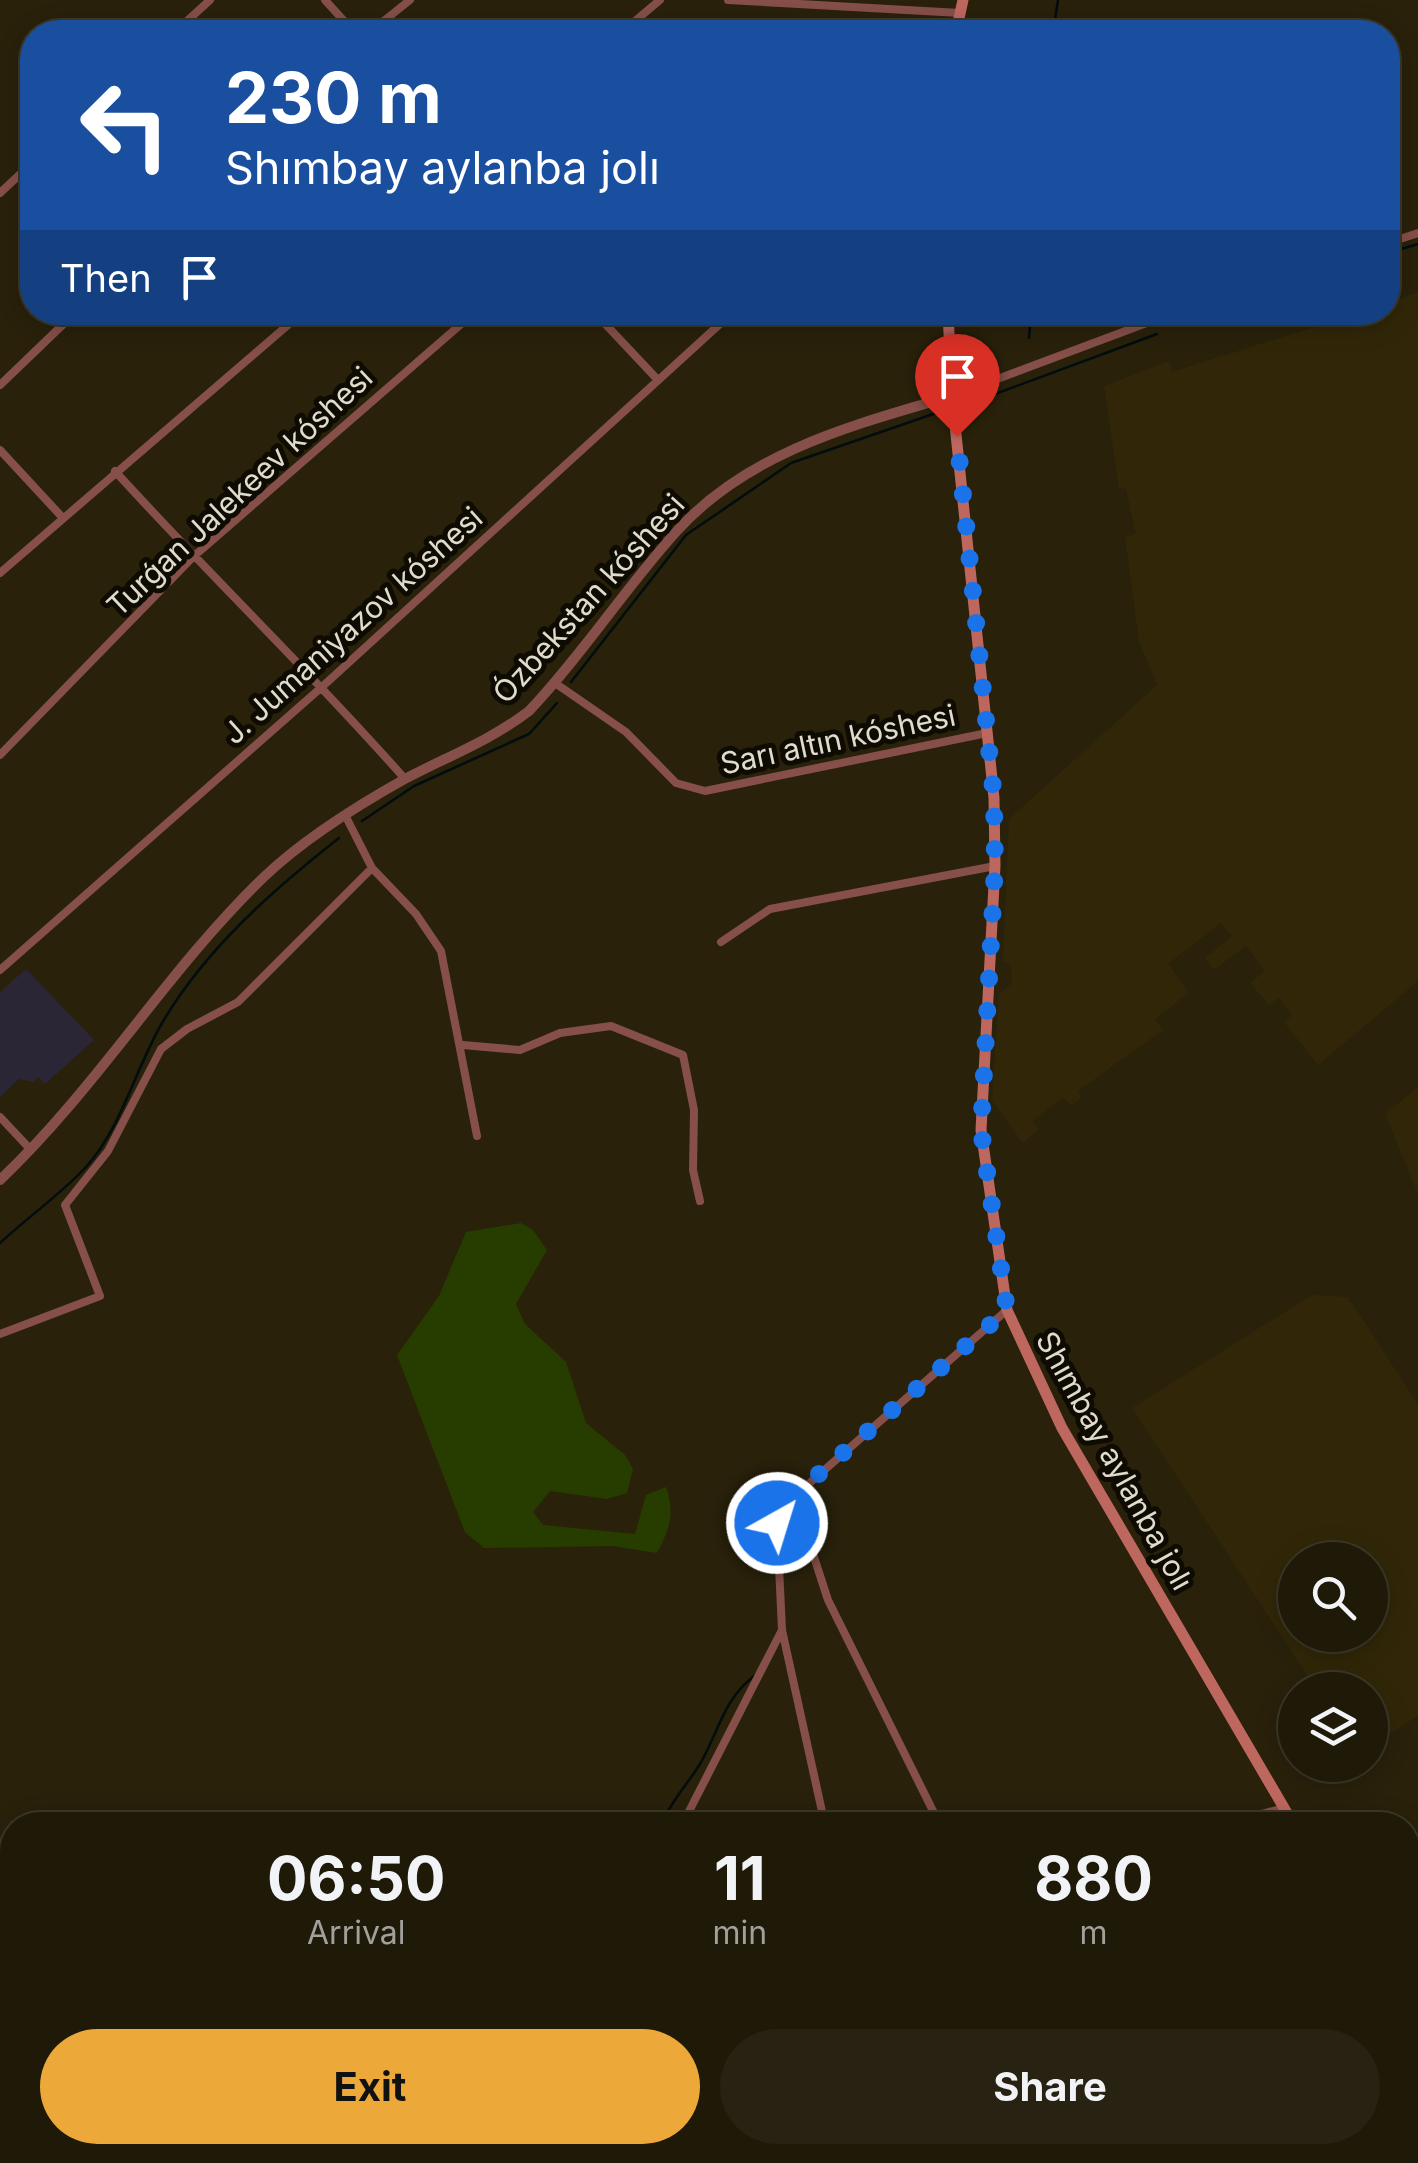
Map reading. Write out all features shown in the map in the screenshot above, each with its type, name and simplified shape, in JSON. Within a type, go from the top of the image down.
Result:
[{"type":"main road","name":"Shımbay aylanba jolı","points":[[949,325],[952,396],[987,733],[995,866],[981,1130],[1007,1310],[1071,1444],[1286,1812]]},
{"type":"street","points":[[188,20],[210,0]]},
{"type":"street","points":[[325,0],[343,20]]},
{"type":"street","points":[[385,20],[410,0]]},
{"type":"street","points":[[636,20],[660,0]]},
{"type":"street","points":[[728,0],[961,6]]},
{"type":"street","points":[[0,193],[20,174]]},
{"type":"street","points":[[0,385],[62,325]]},
{"type":"street","points":[[0,573],[288,325]]},
{"type":"street","name":"Turǵan Jalekeev kóshesi","points":[[0,755],[193,557],[460,325]]},
{"type":"street","points":[[606,325],[657,379]]},
{"type":"street","name":"J. Jumaniyazov kóshesi","points":[[0,970],[323,686],[718,325]]},
{"type":"street","points":[[952,396],[1141,325]]},
{"type":"street","name":"Ózbekstan kóshesi","points":[[0,1180],[93,1083],[227,916],[266,875],[345,815],[405,779],[503,731],[555,683],[676,530],[723,491],[782,453],[833,431],[952,396]]},
{"type":"street","points":[[0,450],[62,517]]},
{"type":"street","points":[[116,471],[193,557],[323,686],[405,779]]},
{"type":"street","name":"Sarı altın kóshesi","points":[[555,683],[626,732],[676,782],[705,790],[987,733]]},
{"type":"street","points":[[345,815],[372,868],[416,914],[442,952],[478,1136]]},
{"type":"street","points":[[721,942],[770,909],[995,866]]},
{"type":"street","points":[[0,1334],[100,1296],[65,1205],[108,1151],[162,1050],[187,1029],[238,1002],[360,886],[372,868]]},
{"type":"street","points":[[462,1045],[520,1050],[560,1033],[611,1026],[683,1055],[694,1110],[693,1170],[700,1201]]},
{"type":"street","points":[[0,1117],[31,1150]]},
{"type":"street","points":[[822,1812],[782,1630],[777,1523],[804,1487],[1007,1310]]},
{"type":"street","points":[[778,1544],[812,1554],[828,1600],[934,1812]]},
{"type":"street","points":[[689,1812],[782,1630]]},
{"type":"street","points":[[1269,1812],[1284,1808]]},
{"type":"shaded area","points":[[1418,292],[1418,981],[1318,1065],[1284,1022],[1292,1015],[1279,998],[1269,1005],[1250,983],[1265,971],[1246,946],[1214,970],[1205,958],[1232,936],[1221,923],[1168,964],[1189,993],[1155,1019],[1163,1030],[1078,1091],[1082,1097],[1071,1106],[1063,1097],[1033,1121],[1039,1129],[1023,1143],[992,1101],[999,994],[1012,983],[1011,966],[1003,960],[1009,819],[1157,685],[1139,641],[1125,537],[1136,534],[1126,489],[1119,488],[1104,386],[1169,361],[1172,372],[1320,325],[1400,325],[1400,299]]},
{"type":"shaded area","points":[[26,969],[94,1040],[45,1084],[39,1077],[33,1082],[19,1079],[0,1097],[0,992]]},
{"type":"shaded area","points":[[1418,1087],[1418,1194],[1385,1114]]},
{"type":"shaded area","points":[[1312,1295],[1348,1297],[1418,1404],[1418,1716],[1388,1735],[1388,1672],[1305,1672],[1292,1652],[1388,1652],[1388,1542],[1278,1542],[1278,1631],[1132,1408]]},
{"type":"green space","points":[[521,1223],[533,1230],[547,1250],[516,1304],[525,1324],[566,1362],[586,1423],[625,1455],[633,1469],[627,1493],[607,1499],[550,1491],[533,1512],[543,1525],[635,1534],[646,1495],[666,1487],[670,1520],[657,1553],[613,1546],[484,1548],[465,1532],[397,1355],[439,1296],[466,1232]]},
{"type":"waterway","points":[[1055,20],[1058,0]]},
{"type":"waterway","points":[[1400,249],[1418,244]]},
{"type":"waterway","points":[[1029,338],[1030,325]]},
{"type":"waterway","points":[[968,404],[1157,334]]},
{"type":"waterway","points":[[571,682],[686,535],[791,463],[936,413]]},
{"type":"waterway","points":[[362,821],[414,786],[529,734],[557,703]]},
{"type":"waterway","points":[[0,1243],[66,1187],[99,1151],[155,1036],[201,967],[267,899],[339,838]]},
{"type":"waterway","points":[[668,1812],[700,1764],[728,1706],[754,1676]]},
{"type":"route","points":[[777,1523],[804,1487],[1007,1310],[981,1130],[995,866],[994,798],[957,436]]}]
